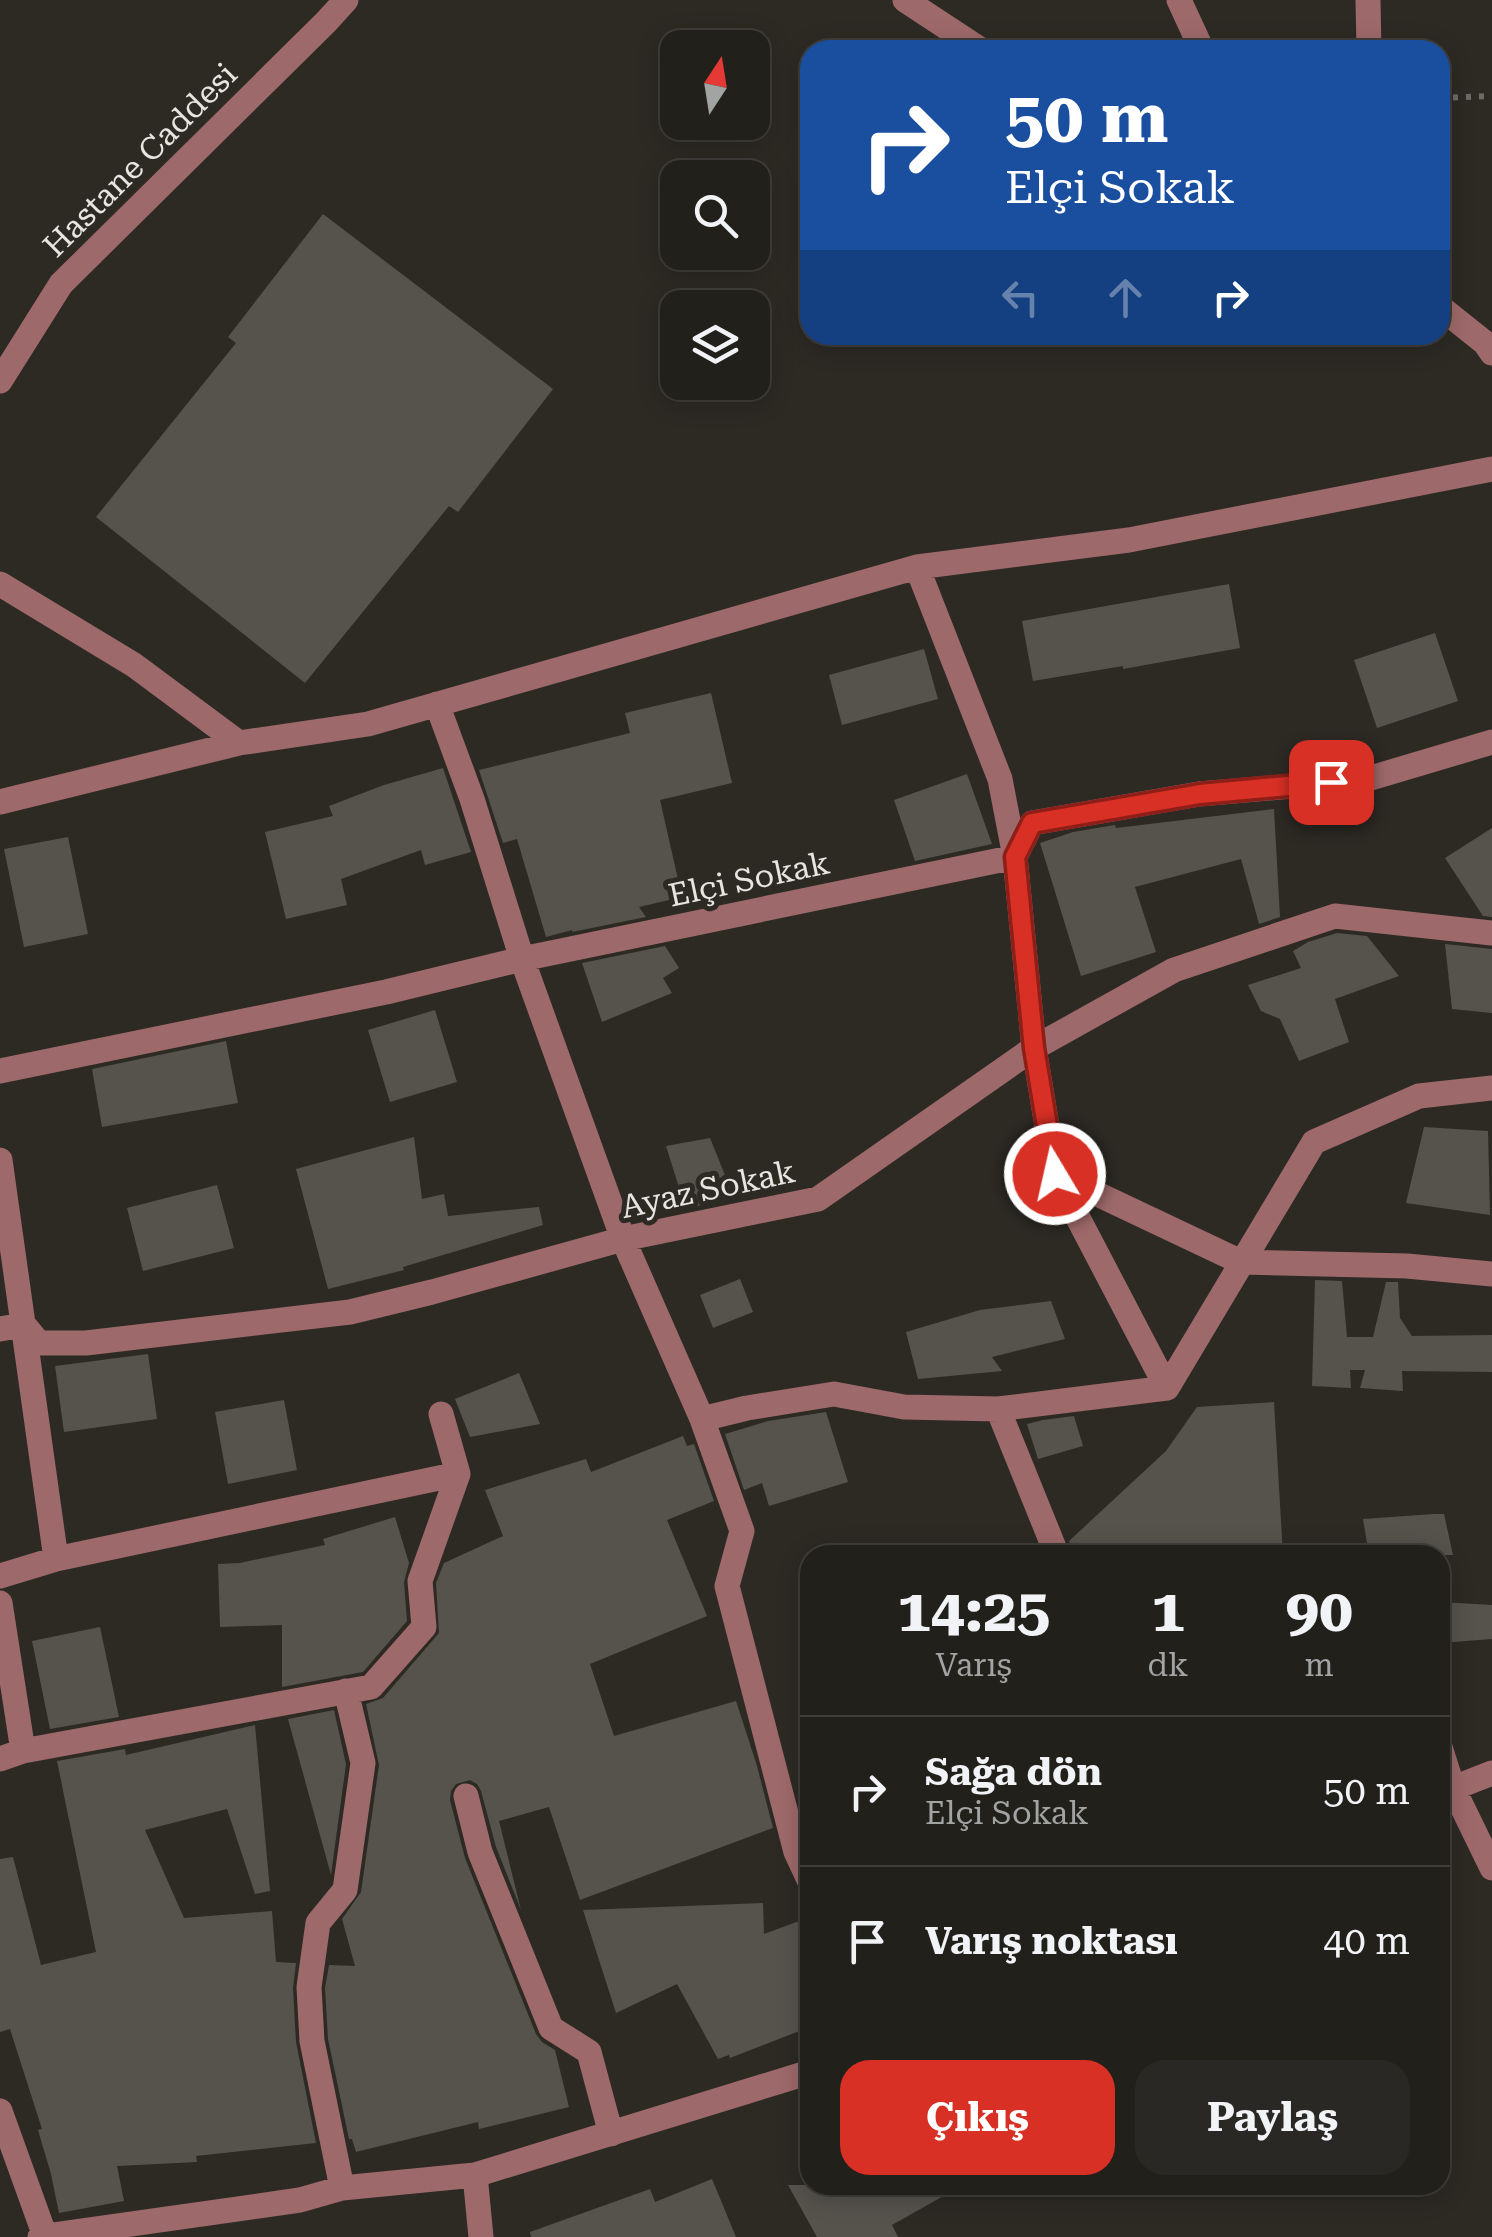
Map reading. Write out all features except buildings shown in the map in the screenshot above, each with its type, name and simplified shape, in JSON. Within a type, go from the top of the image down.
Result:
[{"type":"street","name":"Hastane Caddesi","points":[[0,382],[61,284],[346,0]]},
{"type":"street","points":[[906,0],[966,40]]},
{"type":"street","points":[[1179,0],[1197,40]]},
{"type":"street","points":[[1368,0],[1370,40]]},
{"type":"street","points":[[1450,314],[1492,352]]},
{"type":"street","points":[[0,802],[239,743],[368,724],[917,567],[1129,540],[1492,469]]},
{"type":"street","points":[[917,567],[1000,779],[1015,857],[1034,1048],[1055,1174],[1166,1388]]},
{"type":"street","points":[[0,584],[134,664],[239,743]]},
{"type":"street","points":[[437,704],[472,799],[522,959],[622,1239],[702,1419],[742,1531],[727,1586],[800,1861]]},
{"type":"street","points":[[1015,857],[1032,823],[1200,794],[1364,780],[1492,742]]},
{"type":"street","name":"Elçi Sokak","points":[[0,1071],[1015,857]]},
{"type":"street","name":"Ayaz Sokak","points":[[12,1327],[39,1343],[86,1343],[350,1312],[622,1239],[818,1199],[1034,1048],[1174,970],[1335,916],[1492,934]]},
{"type":"street","points":[[1166,1388],[1314,1142],[1419,1096],[1492,1088]]},
{"type":"street","points":[[0,1160],[12,1327],[56,1559]]},
{"type":"street","points":[[1055,1174],[1241,1262],[1407,1266],[1492,1274]]},
{"type":"street","points":[[702,1419],[834,1394],[904,1407],[998,1409],[1166,1388]]},
{"type":"street","points":[[998,1409],[1052,1545]]},
{"type":"street","points":[[0,1603],[12,1755],[371,1686],[424,1627],[420,1581],[458,1474],[441,1414]]},
{"type":"street","points":[[0,1576],[56,1559],[458,1474]]},
{"type":"street","points":[[342,2188],[312,2041],[309,1987],[318,1924],[344,1890],[362,1764],[346,1692]]},
{"type":"street","points":[[1450,1789],[1492,1773]]},
{"type":"street","points":[[1450,1795],[1492,1868]]},
{"type":"street","points":[[466,1796],[480,1852],[551,2028],[590,2052],[611,2134]]},
{"type":"street","points":[[0,2111],[42,2236],[300,2200],[342,2188],[475,2174],[800,2075]]},
{"type":"street","points":[[475,2174],[482,2237]]},
{"type":"path","points":[[1450,98],[1492,96]]},
{"type":"route","points":[[1055,1174],[1034,1048],[1015,857],[1032,823],[1200,794],[1331,782]]}]
